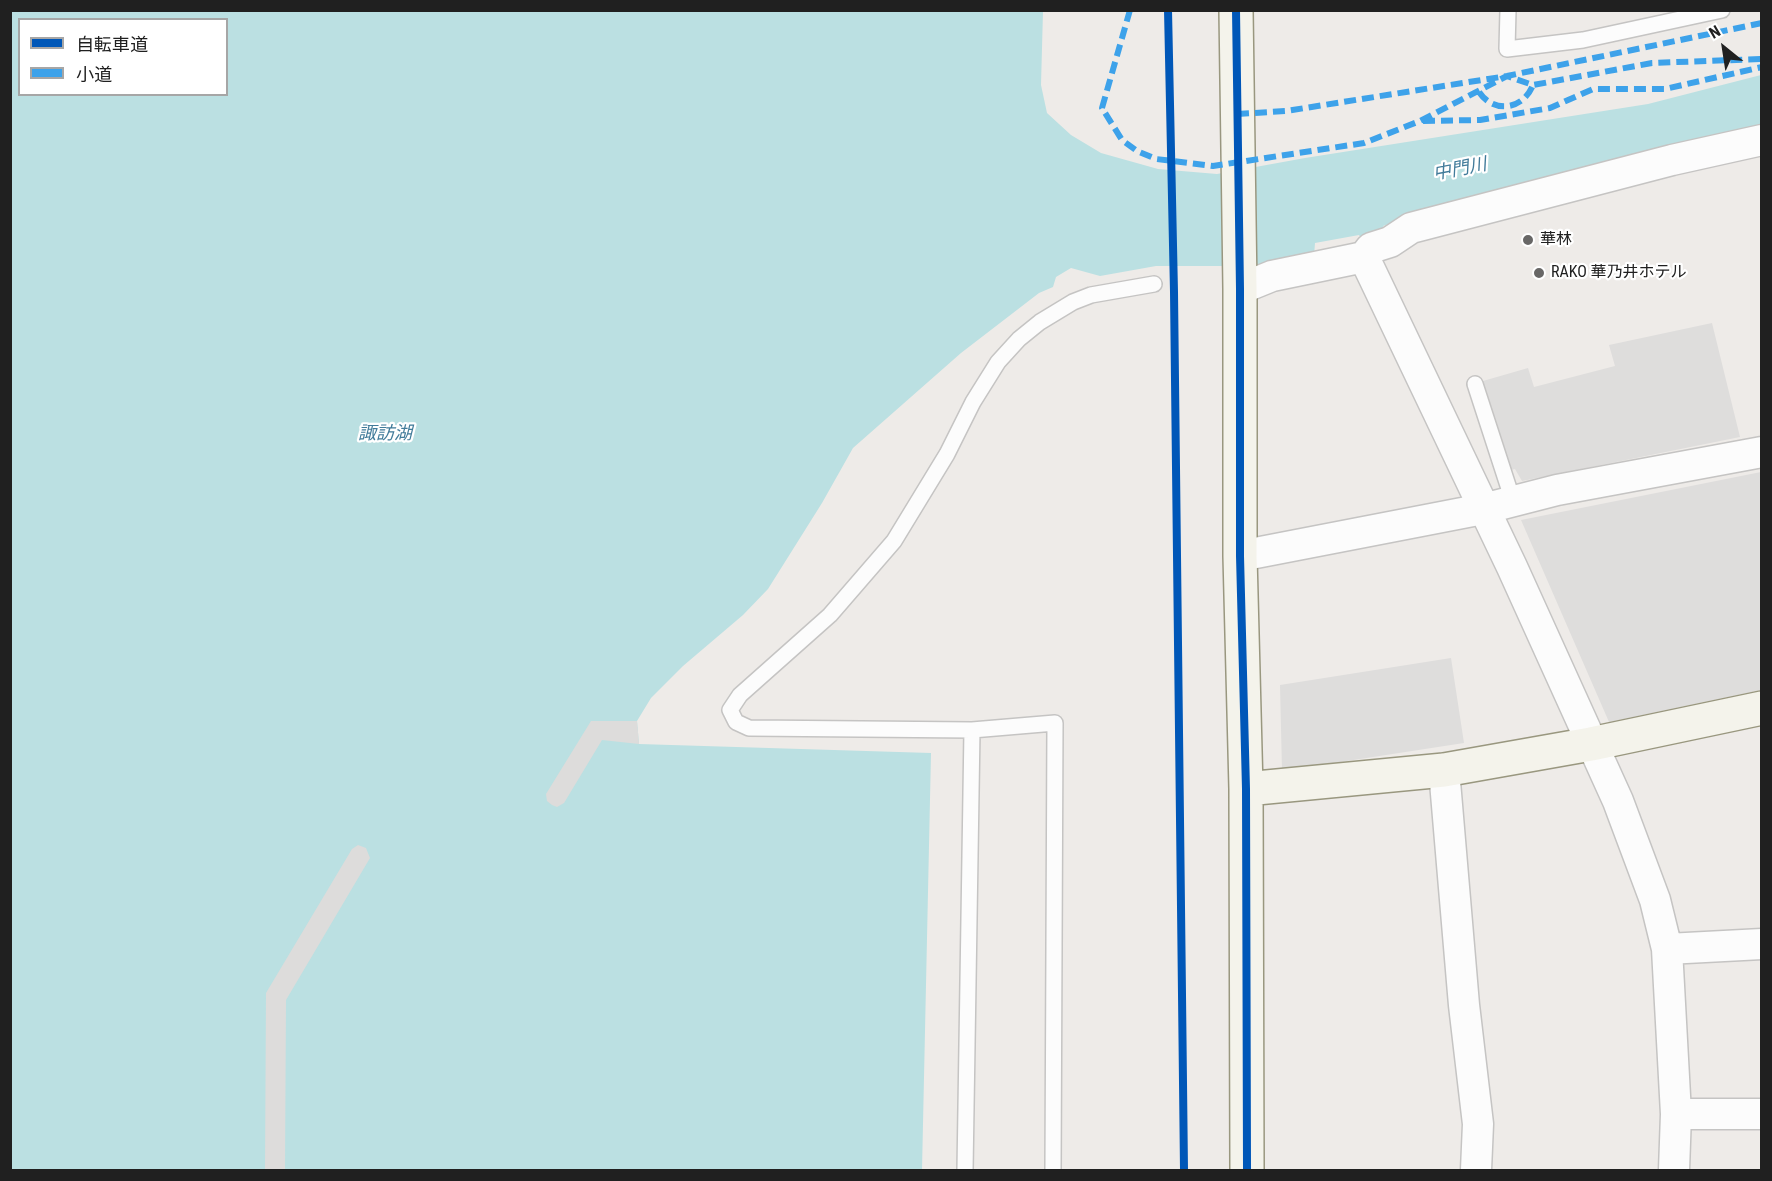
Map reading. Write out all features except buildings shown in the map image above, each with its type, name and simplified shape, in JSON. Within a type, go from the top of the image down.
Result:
[{"type":"street","points":[[1236,10],[1240,280],[1240,556],[1246,789],[1247,1170]]},
{"type":"street","points":[[1240,280],[1272,276],[1364,257],[1371,248],[1390,242],[1411,228],[1671,160],[1761,140]]},
{"type":"street","points":[[1364,257],[1512,567],[1618,801],[1655,900],[1667,949],[1676,1114],[1674,1170]]},
{"type":"street","points":[[1240,556],[1483,509],[1557,490],[1761,452]]},
{"type":"street","points":[[1246,789],[1444,770],[1591,744],[1761,708]]},
{"type":"street","points":[[1444,770],[1464,1005],[1478,1124],[1476,1170]]},
{"type":"street","points":[[1667,949],[1761,944]]},
{"type":"street","points":[[1676,1114],[1761,1114]]},
{"type":"lane","points":[[1508,10],[1507,49],[1583,40],[1722,10]]},
{"type":"lane","points":[[1053,1170],[1055,723],[972,730],[749,728],[736,722],[730,710],[740,695],[830,615],[894,541],[947,454],[985,382],[998,362],[1019,339],[1040,322],[1073,302],[1091,295],[1154,284]]},
{"type":"lane","points":[[1475,384],[1513,501]]},
{"type":"lane","points":[[965,1170],[972,730]]},
{"type":"path","points":[[1168,10],[1174,280]]},
{"type":"path","points":[[1174,292],[1184,1170]]},
{"type":"shaded area","points":[[1712,323],[1740,437],[1522,481],[1515,469],[1510,470],[1483,381],[1528,368],[1534,387],[1615,366],[1609,345]]},
{"type":"shaded area","points":[[1761,472],[1761,690],[1609,722],[1521,520]]},
{"type":"shaded area","points":[[1451,658],[1464,743],[1282,771],[1280,685]]},
{"type":"water","name":"諏訪湖","points":[[10,11],[1043,11],[1041,85],[1047,113],[1071,135],[1101,153],[1158,169],[1217,174],[1648,104],[1761,75],[1761,124],[1571,171],[1429,211],[1383,226],[1387,236],[1365,245],[1359,235],[1315,243],[1314,256],[1266,266],[1156,266],[1100,276],[1071,268],[1056,277],[1053,287],[1039,293],[961,353],[853,448],[822,503],[768,589],[743,615],[683,666],[651,698],[637,721],[639,744],[931,753],[922,1170],[11,1170]]},
{"type":"pier","points":[[591,721],[637,721],[639,744],[602,740],[564,803],[557,807],[552,805],[547,801],[546,794]]},
{"type":"pier","points":[[358,845],[366,848],[370,858],[286,1000],[285,1170],[265,1170],[266,993],[352,849]]},
{"type":"marked path","points":[[1130,10],[1102,108],[1122,140],[1137,151],[1156,159],[1213,166],[1364,143],[1420,121],[1507,76],[1533,85],[1652,63],[1762,59]]},
{"type":"marked path","points":[[1237,114],[1286,111],[1507,76],[1762,23]]},
{"type":"marked path","points":[[1423,121],[1480,120],[1550,108],[1593,89],[1665,89],[1762,67]]},
{"type":"marked path","points":[[1479,92],[1492,104],[1508,106],[1522,100],[1533,85]]},
{"type":"cycle path","points":[[1168,10],[1174,292],[1184,1170]]},
{"type":"cycle path","points":[[1236,10],[1240,289],[1240,556],[1246,789],[1247,1170]]},
{"type":"place","name":"華林","points":[[1528,240]]},
{"type":"place","name":"RAKO 華乃井ホテル","points":[[1539,273]]},
{"type":"water label","name":"中門川","points":[[1460,170]]}]
